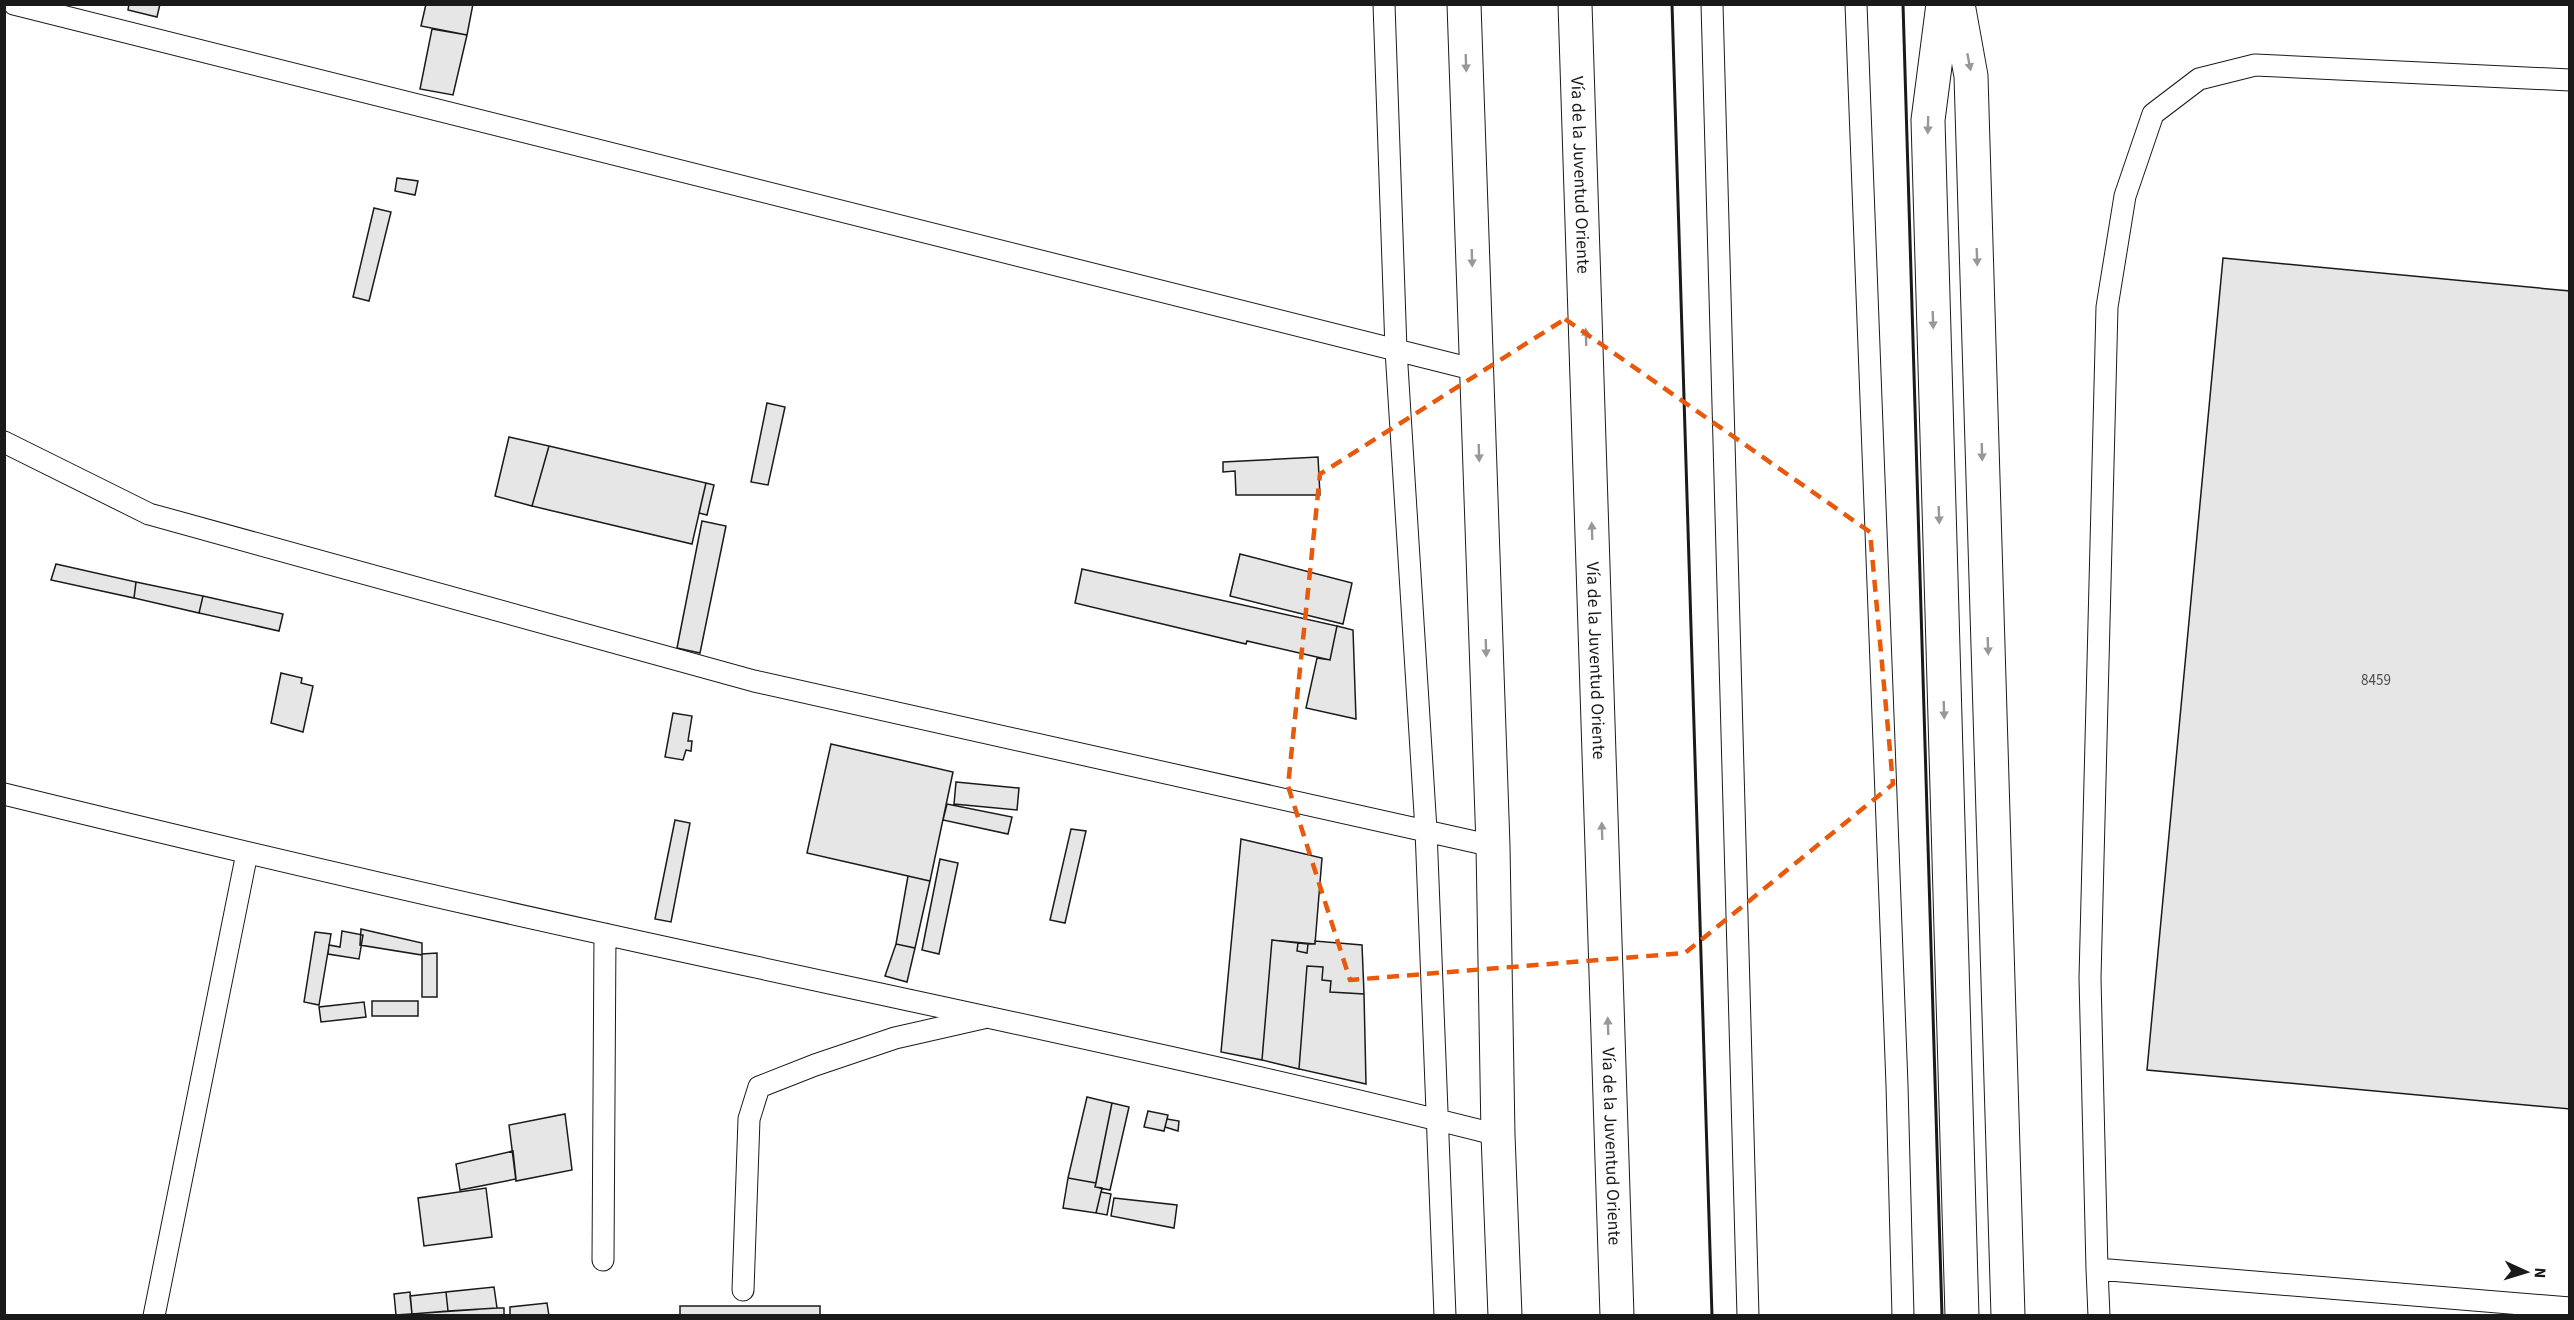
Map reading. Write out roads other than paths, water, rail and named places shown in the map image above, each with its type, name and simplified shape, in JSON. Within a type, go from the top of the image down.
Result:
[{"type":"main road","points":[[1464,4],[1493,846],[1498,1135],[1505,1316]]},
{"type":"main road","name":"Vía de la Juventud Oriente","points":[[1575,4],[1617,1316]]},
{"type":"main road","points":[[1943,4],[1928,120],[1962,1316]]},
{"type":"main road","points":[[1958,4],[1971,76],[2008,1316]]},
{"type":"lane","points":[[14,4],[1476,370]]},
{"type":"lane","points":[[1384,4],[1396,350],[1426,830],[1445,1316]]},
{"type":"lane","points":[[1712,4],[1748,1316]]},
{"type":"lane","points":[[1856,4],[1903,1316]]},
{"type":"lane","points":[[2099,1316],[2090,978],[2107,307],[2125,196],[2153,114],[2199,79],[2255,65],[2570,80]]},
{"type":"lane","points":[[4,442],[149,514],[720,672],[1493,846]]},
{"type":"lane","points":[[4,795],[247,853],[605,934],[989,1017],[1498,1135]]},
{"type":"lane","points":[[154,1316],[247,853]]},
{"type":"lane","points":[[603,1260],[605,934]]},
{"type":"lane","points":[[743,1290],[749,1119],[759,1088],[815,1065],[895,1038],[989,1017]]},
{"type":"lane","points":[[2097,1269],[2570,1308]]}]
